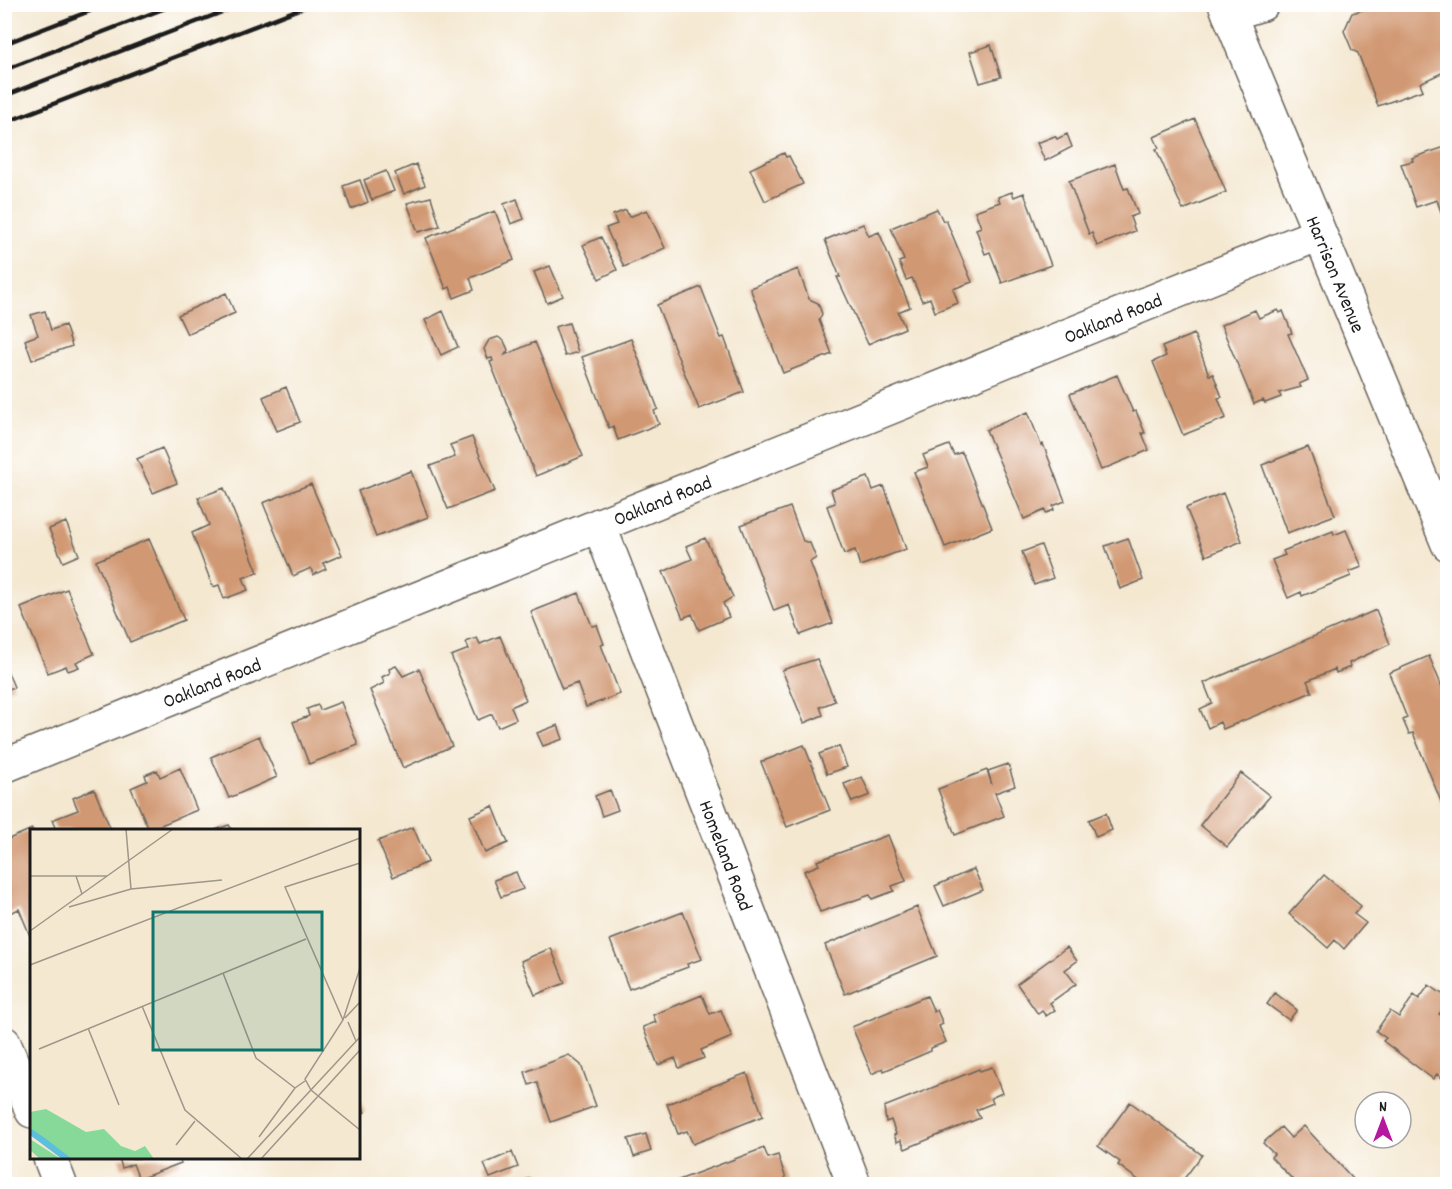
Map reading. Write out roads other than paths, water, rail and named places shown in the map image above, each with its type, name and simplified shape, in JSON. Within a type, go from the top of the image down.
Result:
[{"type":"street","points":[[1227,9],[1262,4]]},
{"type":"street","name":"Harrison Avenue","points":[[1227,9],[1448,544]]},
{"type":"street","name":"Oakland Road","points":[[4,766],[1319,234]]},
{"type":"street","name":"Homeland Road","points":[[598,525],[854,1185]]},
{"type":"street","points":[[4,1043],[30,1106]]},
{"type":"street","points":[[50,1159],[60,1185]]},
{"type":"railway","points":[[4,44],[108,4]]},
{"type":"railway","points":[[4,70],[176,4]]},
{"type":"railway","points":[[4,96],[243,4]]},
{"type":"railway","points":[[4,123],[312,4]]}]
